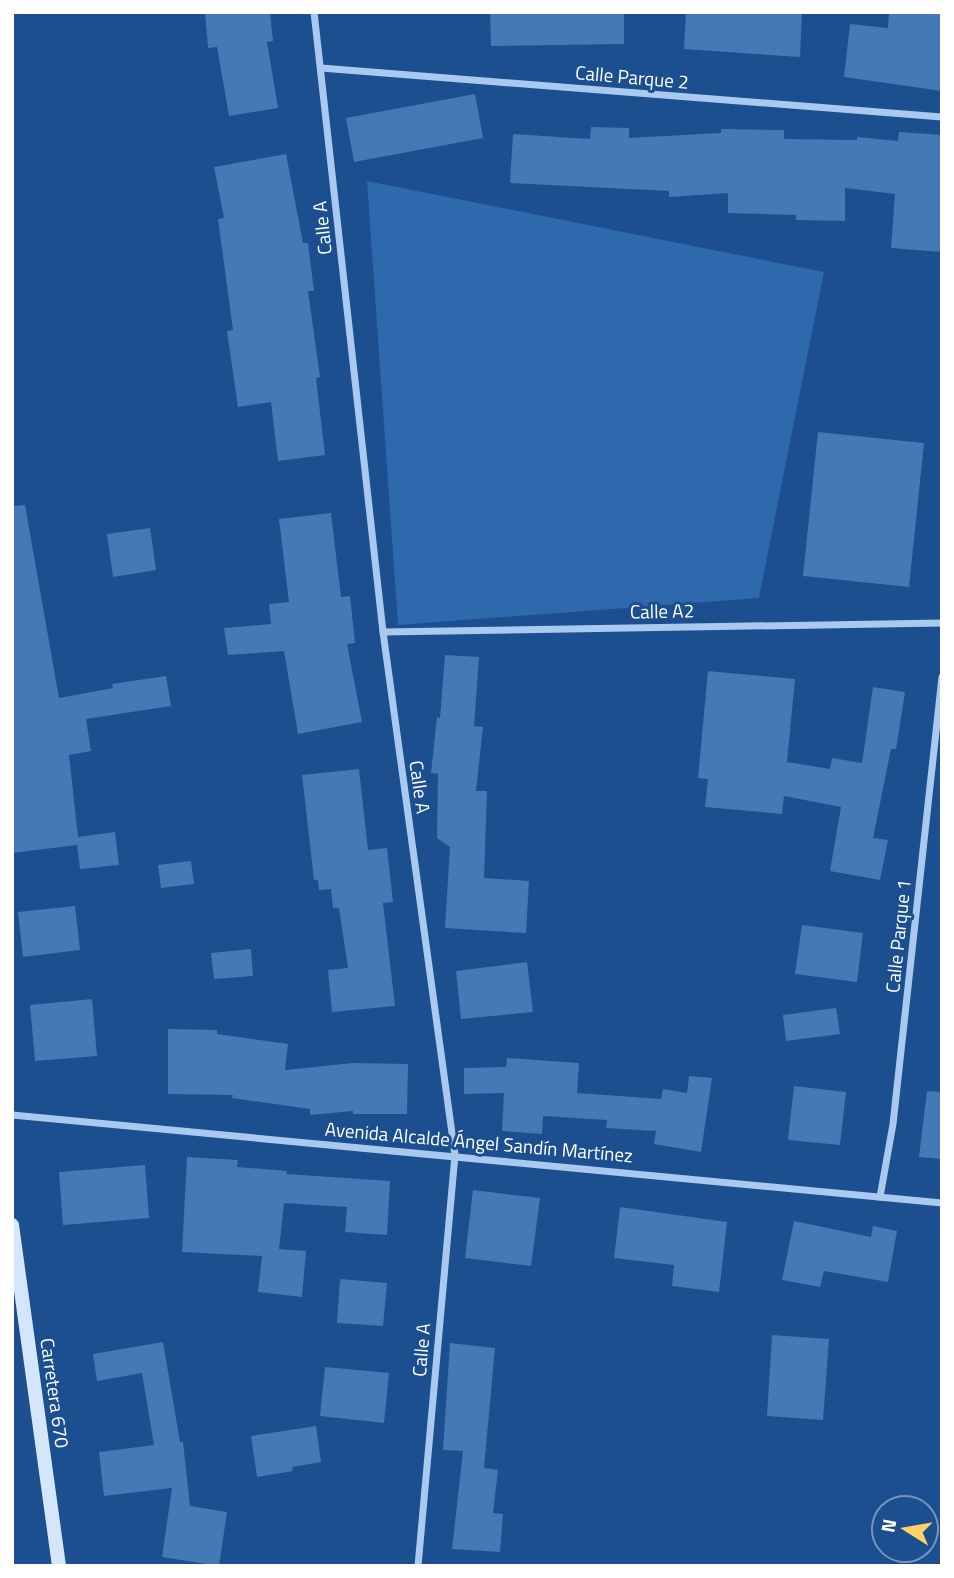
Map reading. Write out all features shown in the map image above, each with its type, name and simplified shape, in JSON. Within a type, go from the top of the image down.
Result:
[{"type":"street","name":"Calle A","points":[[314,12],[383,632],[454,1155],[418,1566]]},
{"type":"street","name":"Calle Parque 2","points":[[321,68],[942,117]]},
{"type":"street","name":"Calle A2","points":[[383,632],[942,623]]},
{"type":"street","name":"Calle Parque 1","points":[[880,1197],[893,1124],[942,677]]},
{"type":"street","name":"Avenida Alcalde Ángel Sandín Martínez","points":[[12,1115],[942,1203]]},
{"type":"street","name":"Carretera 670","points":[[12,1225],[59,1566]]},
{"type":"shaded area","points":[[367,181],[824,272],[759,598],[398,625]]},
{"type":"building","points":[[205,12],[270,12],[273,41],[267,42],[278,108],[229,116],[217,47],[208,48]]},
{"type":"building","points":[[490,12],[624,12],[624,44],[491,46]]},
{"type":"building","points":[[686,12],[802,12],[800,57],[684,49]]},
{"type":"building","points":[[889,12],[942,12],[942,91],[844,77],[850,24],[888,28]]},
{"type":"building","points":[[475,94],[483,138],[354,162],[346,118]]},
{"type":"building","points":[[591,127],[629,128],[629,138],[721,133],[721,129],[784,130],[784,139],[857,140],[857,137],[898,141],[899,132],[942,135],[942,252],[891,248],[895,194],[845,188],[845,221],[796,220],[796,215],[728,213],[728,193],[669,197],[669,191],[510,183],[513,134],[590,139]]},
{"type":"building","points":[[286,154],[303,243],[308,243],[314,291],[308,291],[320,377],[316,378],[325,455],[278,461],[271,402],[238,407],[227,331],[233,330],[218,219],[224,218],[214,167]]},
{"type":"building","points":[[818,432],[924,443],[909,587],[803,576]]},
{"type":"building","points":[[25,505],[59,698],[113,688],[112,684],[166,676],[171,706],[86,719],[91,751],[69,755],[78,837],[115,832],[119,865],[80,869],[77,845],[12,853],[12,506]]},
{"type":"building","points":[[331,513],[341,597],[350,596],[355,643],[347,644],[362,722],[298,734],[284,651],[228,655],[224,628],[271,624],[269,604],[289,602],[279,519]]},
{"type":"building","points":[[150,528],[156,570],[113,577],[107,534]]},
{"type":"building","points":[[445,655],[479,657],[474,726],[483,727],[476,791],[487,791],[484,878],[529,881],[526,933],[445,928],[450,847],[437,838],[438,774],[431,773],[437,717],[440,718]]},
{"type":"building","points":[[708,671],[795,679],[787,762],[830,769],[832,758],[862,763],[873,687],[905,692],[896,749],[891,749],[873,838],[888,840],[880,880],[830,871],[841,807],[784,796],[782,814],[705,807],[708,779],[698,778]]},
{"type":"building","points":[[359,769],[368,850],[387,848],[393,902],[383,903],[395,1006],[332,1012],[328,970],[348,968],[339,908],[333,908],[331,889],[319,890],[318,880],[314,880],[302,775]]},
{"type":"building","points":[[191,861],[194,884],[161,888],[158,865]]},
{"type":"building","points":[[75,906],[80,950],[23,957],[18,912]]},
{"type":"building","points":[[802,925],[863,933],[857,982],[795,974]]},
{"type":"building","points":[[251,949],[253,976],[214,979],[211,953]]},
{"type":"building","points":[[527,962],[533,1012],[461,1019],[456,971]]},
{"type":"building","points":[[92,999],[97,1056],[35,1061],[30,1005]]},
{"type":"building","points":[[836,1008],[840,1034],[786,1041],[783,1015]]},
{"type":"building","points":[[168,1029],[217,1030],[217,1034],[288,1044],[285,1070],[353,1063],[408,1064],[407,1114],[353,1114],[353,1111],[310,1115],[310,1109],[232,1098],[233,1095],[168,1094]]},
{"type":"building","points":[[507,1058],[579,1063],[577,1093],[661,1099],[663,1089],[687,1093],[689,1076],[712,1078],[701,1152],[654,1144],[656,1131],[606,1128],[607,1120],[543,1116],[542,1134],[502,1131],[504,1093],[464,1094],[464,1068],[506,1067]]},
{"type":"building","points":[[794,1086],[846,1092],[840,1145],[788,1140]]},
{"type":"building","points":[[927,1091],[942,1092],[942,1159],[919,1157]]},
{"type":"building","points":[[187,1157],[238,1160],[237,1167],[287,1171],[286,1174],[390,1181],[387,1235],[345,1232],[347,1207],[284,1203],[279,1249],[306,1251],[302,1297],[258,1292],[262,1256],[182,1252]]},
{"type":"building","points":[[145,1165],[149,1218],[63,1225],[59,1172]]},
{"type":"building","points":[[473,1190],[540,1198],[531,1266],[465,1258]]},
{"type":"building","points":[[620,1207],[727,1222],[719,1292],[672,1286],[674,1265],[614,1258]]},
{"type":"building","points":[[794,1221],[871,1237],[873,1226],[897,1231],[888,1282],[824,1271],[820,1287],[782,1280]]},
{"type":"building","points":[[340,1279],[387,1283],[383,1326],[337,1323]]},
{"type":"building","points":[[772,1335],[829,1339],[823,1420],[767,1416]]},
{"type":"building","points":[[163,1342],[180,1442],[183,1442],[190,1506],[227,1512],[219,1566],[162,1557],[172,1488],[104,1496],[99,1452],[154,1445],[142,1373],[97,1381],[93,1354]]},
{"type":"building","points":[[450,1343],[495,1348],[484,1468],[498,1470],[493,1513],[503,1514],[500,1552],[452,1549],[463,1451],[443,1450]]},
{"type":"building","points":[[325,1367],[389,1373],[384,1423],[320,1416]]},
{"type":"building","points":[[316,1426],[321,1462],[292,1467],[293,1471],[257,1477],[251,1436]]}]
